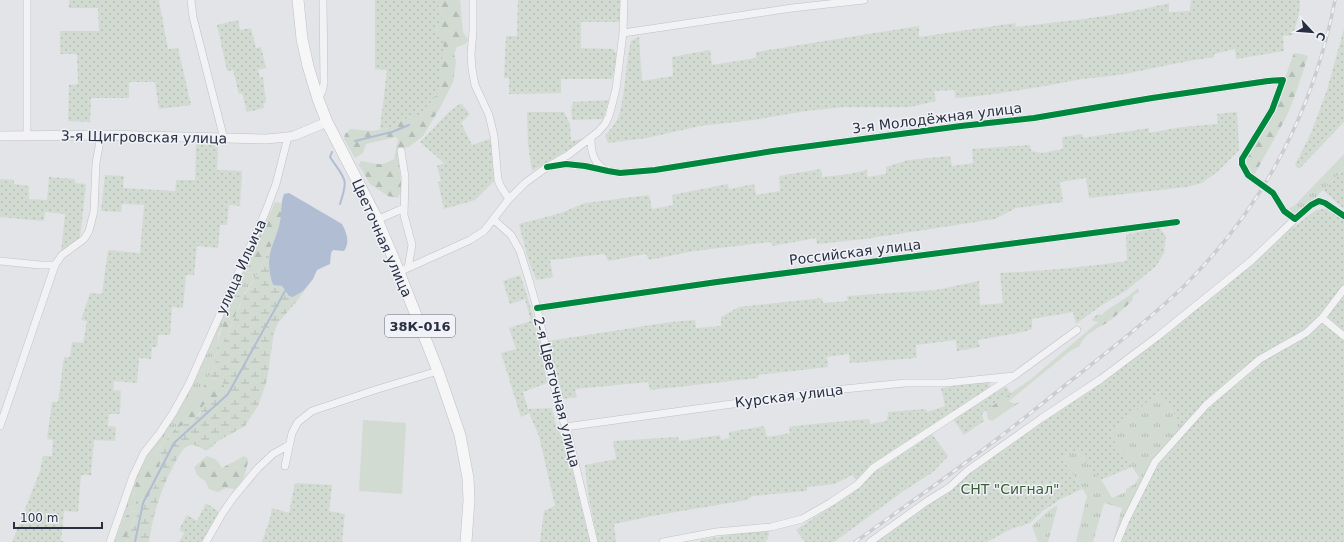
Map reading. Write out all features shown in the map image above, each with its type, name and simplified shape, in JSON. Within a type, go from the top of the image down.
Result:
[{"type":"main road","points":[[298,0],[302,40],[308,66],[327,122]]},
{"type":"main road","name":"Цветочная улица","points":[[327,122],[403,270],[460,435],[468,478],[469,500],[466,542]]},
{"type":"street","points":[[27,0],[27,136]]},
{"type":"street","points":[[191,0],[193,17],[224,139]]},
{"type":"street","points":[[318,99],[322,92],[324,83],[323,0]]},
{"type":"street","points":[[473,0],[474,31],[471,54],[472,69],[475,85],[489,115],[494,136],[498,180],[509,199]]},
{"type":"street","points":[[403,270],[470,240],[484,231],[509,199],[525,183],[591,139],[605,124],[612,107],[616,89],[623,33],[624,0]]},
{"type":"street","points":[[623,33],[792,8],[864,0]]},
{"type":"street","name":"3-я Молодёжная улица","points":[[547,168],[566,164],[620,173],[655,170],[773,151],[961,126],[1034,118],[1152,98],[1284,80],[1272,110],[1242,159],[1242,164],[1248,175],[1273,193],[1284,211],[1295,219]]},
{"type":"street","points":[[288,138],[327,122]]},
{"type":"street","points":[[0,426],[55,265],[62,255],[84,239],[93,221],[96,163],[101,135]]},
{"type":"street","name":"3-я Щигровская улица","points":[[0,136],[101,135],[266,140],[288,138]]},
{"type":"street","name":"улица Ильича","points":[[110,542],[133,476],[144,454],[173,413],[189,384],[265,213],[276,184],[288,138]]},
{"type":"street","points":[[591,139],[591,151],[598,165],[608,171]]},
{"type":"street","points":[[400,151],[405,177],[404,215],[412,245],[403,270]]},
{"type":"street","points":[[870,542],[926,502],[950,487],[973,466],[1101,379],[1157,337],[1251,262],[1311,205],[1318,201],[1325,203],[1344,216]]},
{"type":"street","points":[[377,220],[404,208]]},
{"type":"street","name":"2-я Цветочная улица","points":[[493,219],[511,235],[520,251],[537,308],[559,408],[594,542]]},
{"type":"street","name":"Российская улица","points":[[537,308],[717,282],[1176,222]]},
{"type":"street","points":[[0,261],[55,265]]},
{"type":"street","points":[[1117,542],[1126,520],[1156,462],[1206,405],[1260,359],[1306,333],[1322,318],[1344,289]]},
{"type":"street","points":[[1322,318],[1344,336]]},
{"type":"street","points":[[663,542],[716,532],[771,527],[802,519],[857,485],[873,468],[1014,376],[1077,330]]},
{"type":"street","points":[[285,466],[292,433],[298,422],[312,411],[438,371]]},
{"type":"street","name":"Курская улица","points":[[565,427],[834,390],[905,383],[945,383],[1014,376]]},
{"type":"street","points":[[206,542],[233,498],[258,468],[272,454],[289,445]]},
{"type":"green space","points":[[69,0],[159,0],[168,49],[178,48],[191,105],[159,109],[155,82],[129,82],[129,98],[91,98],[90,122],[68,121],[69,85],[78,84],[77,54],[60,54],[60,31],[99,31],[98,8],[69,8]]},
{"type":"green space","points":[[375,0],[435,0],[442,17],[436,29],[438,36],[444,40],[439,92],[420,115],[404,119],[389,128],[380,129],[387,70],[375,69]]},
{"type":"green space","points":[[435,0],[460,0],[463,32],[468,40],[465,44],[457,47],[454,54],[456,62],[453,82],[423,136],[409,147],[401,148],[398,156],[402,191],[397,198],[388,196],[370,184],[359,165],[361,161],[381,164],[394,159],[398,140],[396,137],[366,144],[363,153],[355,158],[344,139],[345,134],[351,129],[372,131],[389,128],[404,119],[420,115],[439,92],[438,36],[436,28],[442,17]]},
{"type":"green space","points":[[518,0],[622,0],[621,22],[581,22],[581,48],[613,49],[617,55],[612,79],[561,79],[561,93],[509,94],[509,78],[504,78],[506,36],[517,36]]},
{"type":"green space","points":[[1191,0],[1300,0],[1299,14],[1293,35],[1283,36],[1284,51],[1236,59],[1235,49],[1214,54],[1214,57],[1130,73],[1082,79],[987,95],[955,98],[955,90],[934,91],[936,101],[910,107],[844,107],[806,111],[753,120],[700,126],[647,138],[608,143],[605,136],[618,118],[623,97],[631,41],[639,37],[642,81],[673,76],[672,57],[710,50],[712,65],[756,58],[756,52],[919,26],[919,37],[1015,23],[1016,27],[1093,18],[1150,8],[1169,3],[1169,12],[1190,11]]},
{"type":"green space","points":[[238,20],[240,30],[251,28],[256,48],[261,47],[266,68],[258,70],[260,78],[263,77],[266,103],[263,103],[264,108],[247,112],[242,93],[239,94],[233,70],[227,71],[217,25]]},
{"type":"green space","points":[[1344,29],[1344,122],[1299,169],[1295,165],[1311,133],[1327,90]]},
{"type":"green space","points":[[1294,53],[1308,56],[1288,113],[1254,176],[1248,170],[1246,161],[1273,111]]},
{"type":"green space","points":[[609,100],[603,119],[572,120],[571,110],[573,102]]},
{"type":"green space","points":[[461,103],[470,114],[461,123],[472,145],[489,139],[492,141],[494,181],[475,200],[444,209],[438,182],[441,181],[437,166],[444,163],[420,142],[449,112]]},
{"type":"green space","points":[[527,112],[564,112],[570,124],[571,141],[588,138],[532,171],[528,144]]},
{"type":"green space","points":[[1237,112],[1239,150],[1217,172],[1202,183],[1186,187],[1089,198],[1086,178],[1060,182],[1063,202],[1016,208],[995,219],[865,239],[817,244],[816,238],[772,246],[771,242],[694,251],[649,260],[646,254],[608,261],[605,254],[550,260],[553,277],[536,280],[528,259],[519,224],[561,213],[585,203],[649,195],[652,209],[673,205],[672,195],[728,184],[729,189],[754,184],[756,195],[780,191],[779,176],[821,169],[822,177],[850,174],[867,170],[867,177],[886,174],[886,167],[908,160],[950,156],[952,166],[973,163],[972,149],[1030,145],[1031,151],[1042,153],[1063,149],[1062,137],[1083,134],[1083,138],[1149,128],[1149,133],[1182,127],[1218,124],[1217,114]]},
{"type":"green space","points":[[196,144],[218,145],[217,170],[242,171],[240,206],[229,205],[227,225],[220,225],[218,248],[197,246],[194,275],[186,275],[183,308],[172,307],[170,335],[158,335],[157,347],[152,347],[151,359],[139,358],[137,383],[114,381],[113,390],[121,391],[120,414],[109,414],[108,426],[116,427],[115,441],[94,440],[91,475],[81,475],[78,512],[64,511],[61,541],[66,542],[12,542],[40,471],[43,456],[52,456],[53,440],[47,439],[52,402],[58,402],[64,357],[70,357],[72,342],[83,343],[87,321],[81,320],[90,293],[102,294],[108,250],[140,253],[144,205],[122,204],[121,212],[101,211],[105,175],[124,176],[123,188],[175,191],[176,180],[195,180]]},
{"type":"green space","points":[[1344,154],[1344,169],[1295,216],[1289,208],[1294,206]]},
{"type":"green space","points":[[1344,169],[1344,209],[1323,190]]},
{"type":"green space","points":[[49,177],[75,179],[75,183],[86,184],[80,238],[61,253],[65,214],[45,212],[44,221],[0,217],[0,179],[14,180],[14,184],[29,186],[29,199],[47,200]]},
{"type":"green space","points":[[275,202],[281,203],[281,221],[274,240],[259,271],[248,273],[250,257]]},
{"type":"green space","name":"СНТ \"Сигнал\"","points":[[1328,208],[1344,220],[1344,542],[1117,542],[1153,469],[1186,431],[1159,392],[1109,434],[1132,467],[1100,480],[1077,450],[1062,458],[1082,489],[1059,500],[1043,511],[1030,523],[1011,529],[987,542],[874,542],[966,473],[1081,395],[1291,227],[1294,227],[1316,210]]},
{"type":"green space","points":[[1158,227],[1166,236],[1164,253],[1156,266],[1127,290],[1099,307],[1076,324],[1073,312],[1032,319],[1032,329],[978,340],[980,347],[957,351],[956,340],[916,345],[917,358],[850,363],[849,354],[827,357],[828,367],[758,375],[758,378],[650,390],[648,382],[575,389],[577,397],[563,399],[548,341],[671,322],[695,320],[696,328],[721,326],[721,317],[739,307],[822,298],[823,303],[848,301],[847,296],[936,290],[979,281],[980,305],[1003,303],[1000,273],[1127,261],[1126,235]]},
{"type":"green space","points":[[274,240],[269,263],[269,270],[273,285],[282,286],[285,291],[293,297],[303,291],[313,279],[278,323],[274,332],[267,380],[258,406],[245,426],[218,441],[208,450],[191,445],[183,450],[170,472],[162,492],[155,511],[149,542],[126,542],[128,533],[138,513],[141,511],[131,512],[137,504],[146,501],[158,480],[161,454],[157,451],[175,429],[193,420],[200,414],[203,405],[217,398],[230,404],[234,399],[225,389],[222,381],[212,378],[207,380],[215,364],[217,348],[224,341],[245,294],[259,271]]},
{"type":"green space","points":[[250,257],[248,273],[259,271],[245,293],[242,291],[236,297],[219,333],[215,364],[199,396],[177,423],[175,429],[154,454],[137,480],[133,500],[137,504],[124,518],[117,535],[139,469],[149,450],[192,386]]},
{"type":"green space","points":[[520,275],[536,328],[547,383],[523,392],[528,409],[552,408],[556,426],[566,444],[590,542],[540,542],[544,511],[555,506],[539,436],[529,413],[521,417],[501,353],[516,349],[509,328],[531,321],[525,299],[510,304],[503,281]]},
{"type":"green space","points":[[1138,288],[1139,291],[1133,296],[1132,301],[1108,322],[1084,338],[1080,346],[1069,352],[1009,401],[1015,404],[1020,402],[992,421],[988,419],[986,410],[1030,380],[1098,322],[1091,320],[1098,314],[1102,315],[1104,312]]},
{"type":"green space","points":[[242,291],[245,293],[224,341],[217,348],[220,333],[229,310],[237,296]]},
{"type":"green space","points":[[211,378],[222,381],[225,389],[234,399],[230,404],[204,405],[196,417],[175,429],[191,399],[199,396],[207,380]]},
{"type":"green space","points":[[989,381],[990,388],[887,454],[857,481],[852,475],[835,484],[807,487],[807,491],[752,496],[747,500],[614,524],[616,542],[598,542],[588,494],[585,465],[616,459],[613,441],[678,437],[679,441],[720,435],[721,440],[729,438],[729,432],[764,426],[767,437],[790,433],[789,427],[869,419],[870,424],[887,421],[888,412],[926,409],[927,412],[945,406],[941,388]]},
{"type":"green space","points":[[1006,386],[1011,394],[986,410],[982,414],[984,421],[964,435],[953,419]]},
{"type":"green space","points":[[1159,392],[1186,431],[1117,542],[1113,542],[1122,508],[1104,503],[1093,542],[1076,542],[1087,496],[1062,458],[1077,450],[1104,484],[1112,498],[1126,492],[1126,489],[1135,484],[1139,477],[1109,434]]},
{"type":"green space","points":[[363,420],[406,423],[402,494],[359,491]]},
{"type":"green space","points":[[932,434],[948,456],[933,472],[902,492],[834,542],[805,542],[796,530],[862,486],[867,477]]},
{"type":"green space","points":[[157,451],[161,453],[158,480],[146,501],[137,504],[133,500],[133,493],[137,480],[148,461]]},
{"type":"green space","points":[[207,456],[217,460],[222,468],[244,456],[248,459],[247,467],[241,483],[235,489],[226,488],[218,492],[209,489],[205,481],[197,475],[194,467]]},
{"type":"green space","points":[[295,483],[332,485],[329,511],[345,514],[342,542],[262,542],[272,508],[289,513]]},
{"type":"green space","points":[[206,503],[219,512],[204,542],[179,542],[184,533],[179,530],[187,515],[197,521]]},
{"type":"green space","points":[[1058,505],[1048,542],[1038,542],[1032,526],[1048,511]]},
{"type":"green space","points":[[142,511],[136,516],[126,542],[114,542],[124,518],[131,512]]},
{"type":"green space","points":[[767,529],[769,533],[768,539],[765,542],[700,542],[700,540]]},
{"type":"water","points":[[289,193],[342,224],[347,241],[344,251],[333,250],[331,253],[330,264],[317,270],[313,279],[303,291],[293,297],[289,296],[282,286],[273,285],[269,267],[270,253],[280,222],[284,194]]},
{"type":"waterway","points":[[355,141],[392,132],[409,125]]},
{"type":"waterway","points":[[332,152],[330,157],[342,175],[345,183],[340,204]]},
{"type":"waterway","points":[[135,542],[143,503],[174,443],[228,394],[285,291]]},
{"type":"railway","points":[[855,542],[983,450],[1118,344],[1183,287],[1212,256],[1238,224],[1261,190],[1281,155],[1299,118],[1314,80],[1326,41],[1335,0]]},
{"type":"cycle path","points":[[547,167],[566,164],[620,173],[655,170],[773,151],[961,126],[1034,118],[1152,98],[1283,80],[1272,110],[1242,159],[1242,164],[1248,175],[1273,193],[1284,211],[1295,219],[1311,205],[1319,201],[1325,203],[1344,216]]},
{"type":"cycle path","points":[[537,308],[717,282],[1177,222]]}]
